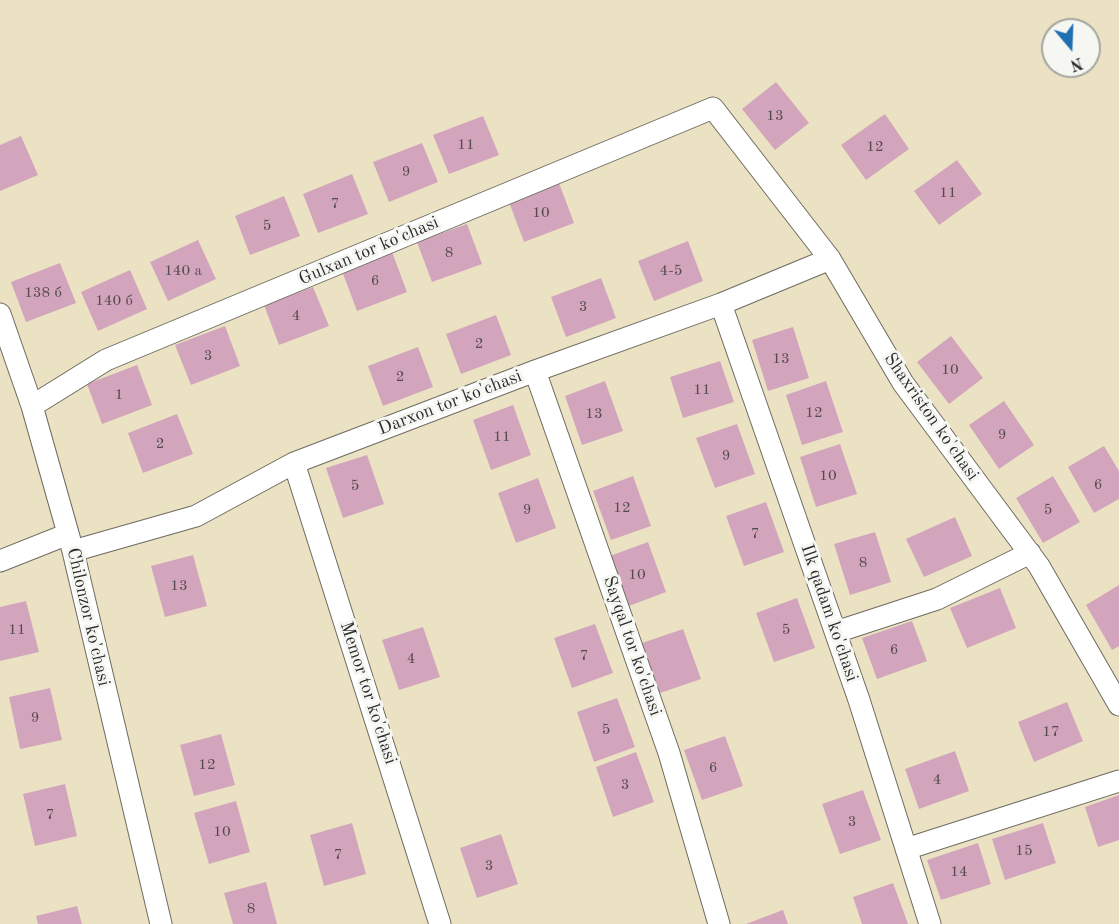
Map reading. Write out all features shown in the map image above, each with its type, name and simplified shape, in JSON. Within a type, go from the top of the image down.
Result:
[{"type":"street","name":"Shaxriston ko'chasi","points":[[713,108],[830,259],[903,383],[1039,566],[1119,705]]},
{"type":"street","name":"Gulxan tor ko'chasi","points":[[32,406],[106,360],[713,108]]},
{"type":"street","name":"Darxon tor ko'chasi","points":[[0,561],[70,542],[196,516],[294,463],[535,371],[722,304],[830,259]]},
{"type":"street","name":"Ilk qadam ko'chasi","points":[[722,304],[836,633],[930,924]]},
{"type":"street","name":"Chilonzor ko'chasi","points":[[0,314],[32,406],[70,542],[161,924]]},
{"type":"street","name":"Sayqal tor ko'chasi","points":[[535,371],[669,753],[719,924]]},
{"type":"street","name":"Memor tor ko'chasi","points":[[294,463],[440,924]]},
{"type":"street","points":[[836,633],[938,599],[1030,553]]},
{"type":"street","points":[[906,849],[1119,781]]},
{"type":"building","points":[[776,82],[809,123],[775,150],[742,109]]},
{"type":"building","points":[[885,114],[909,149],[866,180],[841,145]]},
{"type":"building","points":[[483,116],[499,155],[449,174],[433,135]]},
{"type":"building","points":[[21,136],[38,175],[0,191],[0,145]]},
{"type":"building","points":[[422,143],[438,182],[389,202],[373,162]]},
{"type":"building","points":[[957,160],[982,194],[939,225],[914,191]]},
{"type":"building","points":[[352,174],[368,214],[318,233],[303,194]]},
{"type":"building","points":[[559,183],[574,223],[524,242],[509,202]]},
{"type":"building","points":[[284,196],[300,236],[250,255],[235,216]]},
{"type":"building","points":[[467,224],[482,264],[432,282],[417,242]]},
{"type":"building","points":[[198,240],[216,279],[168,301],[150,262]]},
{"type":"building","points":[[688,241],[703,281],[654,301],[638,261]]},
{"type":"building","points":[[392,252],[407,292],[357,311],[342,271]]},
{"type":"building","points":[[60,263],[76,303],[26,322],[11,282]]},
{"type":"building","points":[[130,270],[147,309],[98,331],[81,292]]},
{"type":"building","points":[[601,278],[616,318],[566,337],[551,297]]},
{"type":"building","points":[[313,287],[329,326],[279,345],[264,305]]},
{"type":"building","points":[[496,315],[511,355],[461,374],[446,334]]},
{"type":"building","points":[[225,326],[240,366],[191,385],[175,345]]},
{"type":"building","points":[[793,327],[809,378],[768,391],[752,340]]},
{"type":"building","points":[[951,336],[983,378],[949,404],[917,362]]},
{"type":"building","points":[[418,347],[433,387],[383,406],[368,366]]},
{"type":"building","points":[[720,361],[734,402],[683,418],[670,377]]},
{"type":"building","points":[[137,365],[152,405],[102,424],[87,384]]},
{"type":"building","points":[[605,381],[623,431],[582,445],[565,396]]},
{"type":"building","points":[[826,381],[843,432],[802,445],[786,395]]},
{"type":"building","points":[[1004,401],[1034,445],[999,469],[969,425]]},
{"type":"building","points":[[513,405],[531,455],[491,470],[473,420]]},
{"type":"building","points":[[177,414],[193,454],[143,473],[128,433]]},
{"type":"building","points":[[737,424],[755,474],[715,488],[696,438]]},
{"type":"building","points":[[840,444],[857,494],[816,507],[800,457]]},
{"type":"building","points":[[1104,446],[1119,471],[1119,499],[1094,513],[1068,467]]},
{"type":"building","points":[[367,455],[384,504],[343,518],[326,468]]},
{"type":"building","points":[[633,476],[651,526],[611,540],[593,491]]},
{"type":"building","points":[[1053,476],[1080,522],[1043,543],[1016,498]]},
{"type":"building","points":[[538,478],[556,528],[516,543],[498,493]]},
{"type":"building","points":[[766,502],[784,552],[744,566],[726,516]]},
{"type":"building","points":[[955,517],[972,556],[924,577],[906,539]]},
{"type":"building","points":[[875,532],[891,582],[850,595],[834,544]]},
{"type":"building","points":[[648,542],[666,592],[626,607],[607,557]]},
{"type":"building","points":[[193,555],[207,606],[165,617],[151,566]]},
{"type":"building","points":[[1119,585],[1119,646],[1112,650],[1086,605]]},
{"type":"building","points":[[1000,588],[1016,628],[967,648],[950,608]]},
{"type":"building","points":[[797,598],[815,648],[774,662],[756,613]]},
{"type":"building","points":[[26,601],[39,652],[0,661],[0,607]]},
{"type":"building","points":[[912,621],[927,661],[877,679],[862,638]]},
{"type":"building","points":[[595,624],[613,673],[572,688],[554,638]]},
{"type":"building","points":[[423,627],[440,677],[399,690],[382,640]]},
{"type":"building","points":[[683,629],[701,679],[660,693],[642,643]]},
{"type":"building","points":[[50,688],[62,740],[20,749],[9,697]]},
{"type":"building","points":[[617,698],[635,747],[594,762],[577,712]]},
{"type":"building","points":[[1067,702],[1083,741],[1034,762],[1018,722]]},
{"type":"building","points":[[221,734],[235,785],[194,796],[180,745]]},
{"type":"building","points":[[725,736],[743,786],[702,800],[684,750]]},
{"type":"building","points":[[955,751],[969,791],[919,809],[905,769]]},
{"type":"building","points":[[636,752],[654,802],[613,817],[596,767]]},
{"type":"building","points":[[65,784],[77,836],[35,846],[23,794]]},
{"type":"building","points":[[863,790],[881,840],[840,854],[822,804]]},
{"type":"building","points":[[1119,795],[1119,840],[1098,847],[1085,807]]},
{"type":"building","points":[[236,801],[250,852],[209,864],[194,813]]},
{"type":"building","points":[[352,823],[366,874],[324,886],[310,835]]},
{"type":"building","points":[[1043,823],[1056,863],[1005,880],[992,839]]},
{"type":"building","points":[[501,834],[518,884],[477,898],[460,848]]},
{"type":"building","points":[[978,843],[991,884],[941,900],[927,860]]},
{"type":"building","points":[[266,882],[277,924],[233,924],[224,893]]},
{"type":"building","points":[[893,883],[908,924],[862,924],[853,897]]},
{"type":"building","points":[[77,906],[82,924],[38,924],[36,916]]},
{"type":"building","points":[[783,910],[788,924],[746,924]]}]
